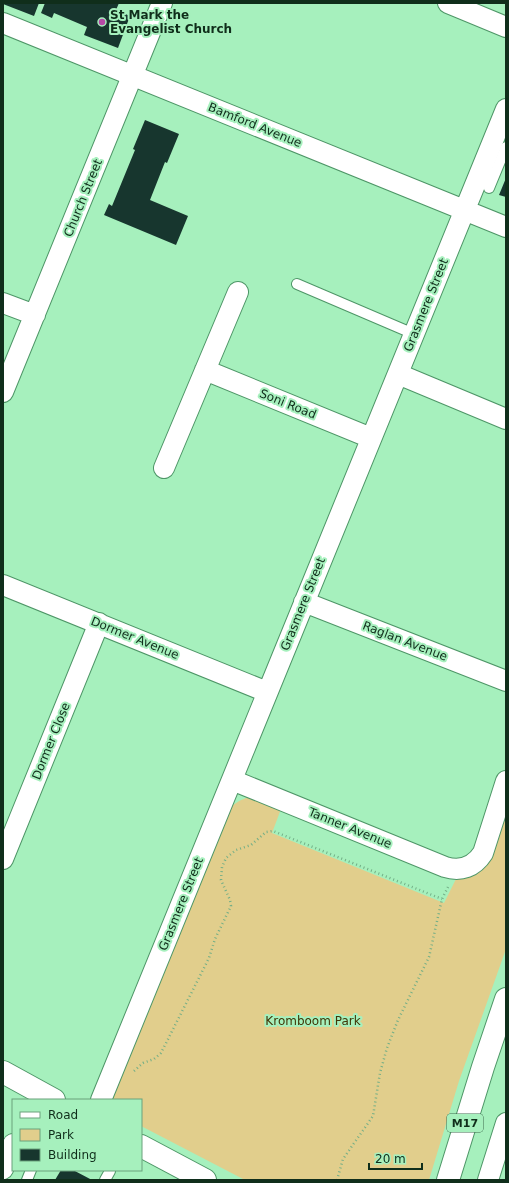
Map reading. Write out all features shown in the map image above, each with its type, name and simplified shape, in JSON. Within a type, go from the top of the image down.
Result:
[{"type":"main road","name":"M17","points":[[448,1180],[483,1066],[506,999]]},
{"type":"main road","points":[[3,1072],[40,1097]]},
{"type":"main road","points":[[142,1147],[205,1180]]},
{"type":"street","name":"Church Street","points":[[3,392],[162,3]]},
{"type":"street","points":[[448,3],[506,27]]},
{"type":"street","name":"Bamford Avenue","points":[[3,23],[506,226]]},
{"type":"street","name":"Grasmere Street","points":[[101,1099],[506,112]]},
{"type":"street","points":[[164,468],[238,292]]},
{"type":"street","points":[[3,302],[35,315]]},
{"type":"street","name":"Soni Road","points":[[205,370],[372,438]]},
{"type":"street","points":[[398,374],[506,419]]},
{"type":"street","name":"Dormer Avenue","points":[[3,585],[267,692]]},
{"type":"street","name":"Raglan Avenue","points":[[304,602],[506,681]]},
{"type":"street","name":"Dormer Close","points":[[3,859],[99,623]]},
{"type":"street","name":"Tanner Avenue","points":[[232,780],[445,867],[456,870],[469,867],[477,862],[483,853],[506,781]]},
{"type":"street","points":[[488,1180],[506,1123]]},
{"type":"street","points":[[3,1169],[12,1146]]},
{"type":"lane","points":[[489,188],[506,147]]},
{"type":"lane","points":[[297,284],[414,334]]},
{"type":"lane","points":[[27,1180],[32,1171]]},
{"type":"path","points":[[115,1065],[134,1072],[143,1063],[154,1059],[161,1053],[208,958],[215,939],[231,906],[230,900],[221,880],[222,867],[226,858],[236,850],[251,845],[266,832],[273,831],[442,899],[428,957],[398,1020],[387,1048],[380,1073],[373,1116],[343,1158],[337,1180]]},
{"type":"green space","name":"Kromboom Park","points":[[253,798],[281,809],[272,833],[444,903],[457,877],[506,806],[506,949],[459,1081],[429,1180],[245,1180],[142,1127],[142,1099],[113,1099],[112,1096],[228,810],[241,800]]},
{"type":"building","points":[[3,3],[39,3],[34,16]]},
{"type":"building","name":"St Mark the Evangelist Church","points":[[45,3],[119,3],[116,10],[130,16],[118,48],[84,35],[87,27],[54,13],[52,18],[41,13]]},
{"type":"building","points":[[145,120],[179,134],[167,163],[165,162],[150,200],[188,216],[176,245],[104,215],[109,204],[112,206],[135,150],[133,149]]},
{"type":"building","points":[[506,178],[506,197],[499,195]]},
{"type":"building","points":[[60,1171],[75,1171],[92,1180],[55,1180]]},
{"type":"place","name":"St Mark the Evangelist Church","points":[[102,22]]}]
